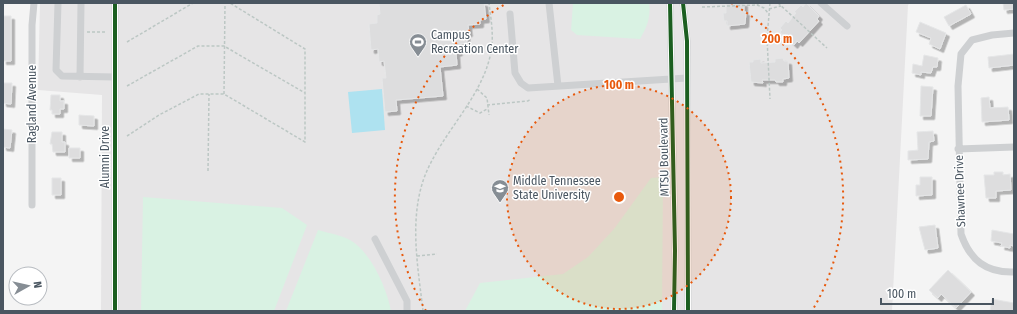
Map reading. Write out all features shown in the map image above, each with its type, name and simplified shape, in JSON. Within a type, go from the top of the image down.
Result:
[{"type":"street","name":"Ragland Avenue","points":[[32,205],[32,25],[34,3]]},
{"type":"street","points":[[58,3],[56,70],[62,76],[115,77]]},
{"type":"street","points":[[80,77],[81,3]]},
{"type":"street","name":"Alumni Drive","points":[[115,3],[115,311]]},
{"type":"street","points":[[549,3],[558,86]]},
{"type":"street","name":"MTSU Boulevard","points":[[670,3],[675,251],[674,311]]},
{"type":"street","name":"MTSU Boulevard","points":[[683,3],[687,41],[688,311]]},
{"type":"street","points":[[821,3],[847,26]]},
{"type":"street","points":[[510,14],[515,73],[521,83],[528,88],[686,78]]},
{"type":"street","name":"Shawnee Drive","points":[[1014,33],[992,35],[972,40],[961,54],[958,86],[960,222],[964,243],[976,259],[986,267],[993,271],[1014,272]]},
{"type":"street","points":[[958,148],[1014,147]]},
{"type":"street","points":[[375,239],[407,301],[407,311]]},
{"type":"path","points":[[126,42],[193,3]]},
{"type":"path","points":[[224,94],[225,3]]},
{"type":"path","points":[[127,136],[159,115],[199,94],[224,94],[305,142],[305,49],[230,3]]},
{"type":"path","points":[[422,311],[415,221],[424,178],[434,158],[477,89],[487,68],[491,50],[489,3]]},
{"type":"path","points":[[770,3],[767,38],[770,99]]},
{"type":"path","points":[[778,3],[827,48]]},
{"type":"path","points":[[702,7],[758,4],[768,13]]},
{"type":"path","points":[[769,9],[774,6],[781,6]]},
{"type":"path","points":[[81,32],[105,32]]},
{"type":"path","points":[[127,86],[198,46],[224,46],[305,93]]},
{"type":"path","points":[[477,89],[487,98],[489,115]]},
{"type":"path","points":[[208,171],[210,94]]},
{"type":"path","points":[[488,105],[528,101],[530,98]]},
{"type":"path","points":[[466,106],[480,113],[488,109]]},
{"type":"path","points":[[417,256],[437,254]]},
{"type":"shaded area","name":"Middle Tennessee State University","points":[[40,3],[910,3],[908,5],[892,311],[101,311],[102,95],[38,90]]},
{"type":"green space","points":[[573,3],[649,3],[649,17],[640,39],[577,35],[571,30]]},
{"type":"green space","points":[[663,177],[662,311],[465,311],[480,283],[563,274],[588,257],[614,229],[651,178]]},
{"type":"green space","points":[[143,197],[282,208],[307,225],[274,311],[141,311]]},
{"type":"green space","points":[[318,230],[346,238],[365,253],[382,282],[391,311],[286,311]]},
{"type":"water","points":[[382,89],[385,130],[352,133],[348,92]]},
{"type":"building","name":"Campus Recreation Center","points":[[379,3],[484,3],[486,19],[480,20],[480,24],[468,25],[469,33],[466,33],[467,43],[459,44],[459,52],[456,53],[457,65],[440,67],[443,96],[396,100],[397,111],[385,112],[382,78],[386,78],[384,61],[379,62],[378,49],[371,50],[369,24],[377,23],[377,15],[380,14]]},
{"type":"building","points":[[726,3],[744,3],[744,12],[746,12],[745,24],[727,26],[727,21],[724,21],[723,13],[726,13]]},
{"type":"building","points":[[806,3],[819,16],[817,19],[819,21],[799,43],[797,41],[794,45],[780,32],[782,30],[780,28],[786,21],[788,23],[796,13],[794,12],[801,5],[803,7]]},
{"type":"building","points":[[1003,3],[1014,3],[1014,9],[1004,10]]},
{"type":"building","points":[[966,5],[971,14],[949,26],[944,17]]},
{"type":"building","points":[[3,16],[11,16],[11,61],[3,61]]},
{"type":"building","points":[[920,22],[946,33],[940,49],[929,44],[931,38],[916,32]]},
{"type":"building","points":[[1014,54],[1014,65],[989,68],[988,57]]},
{"type":"building","points":[[924,55],[938,58],[937,67],[933,67],[931,73],[921,72],[921,75],[912,73],[913,64],[922,66]]},
{"type":"building","points":[[783,58],[784,61],[788,61],[789,78],[783,79],[783,82],[776,82],[775,80],[762,80],[763,83],[751,82],[749,62],[761,59],[761,63],[775,62],[775,59]]},
{"type":"building","points":[[3,83],[12,83],[11,104],[3,103]]},
{"type":"building","points":[[921,86],[933,87],[931,116],[920,116]]},
{"type":"building","points":[[51,95],[60,95],[60,101],[64,101],[64,109],[60,109],[60,114],[52,114],[52,110],[50,110]]},
{"type":"building","points":[[989,97],[990,108],[1008,107],[1009,120],[982,122],[981,98]]},
{"type":"building","points":[[79,115],[94,116],[94,126],[79,125]]},
{"type":"building","points":[[3,129],[12,130],[10,148],[3,147]]},
{"type":"building","points":[[933,131],[934,141],[929,142],[928,159],[908,160],[908,151],[918,150],[917,132]]},
{"type":"building","points":[[52,132],[62,132],[62,142],[65,142],[65,152],[53,152],[52,144],[50,144]]},
{"type":"building","points":[[69,148],[80,148],[80,158],[69,158]]},
{"type":"building","points":[[994,172],[1003,172],[1003,175],[1010,174],[1011,190],[996,191],[996,198],[986,198],[984,175],[994,175]]},
{"type":"building","points":[[920,177],[932,177],[932,195],[916,196],[916,185],[920,185]]},
{"type":"building","points":[[52,178],[61,178],[61,195],[52,195]]},
{"type":"building","points":[[935,225],[938,248],[925,250],[919,227]]},
{"type":"building","points":[[992,230],[1014,234],[1014,246],[1010,245],[1010,248],[1001,246],[1002,243],[991,241]]},
{"type":"building","points":[[948,270],[971,292],[956,308],[941,294],[938,298],[929,290]]},
{"type":"building","points":[[992,299],[1014,303],[1014,311],[990,311]]},
{"type":"cycle path","points":[[115,3],[115,311]]},
{"type":"cycle path","points":[[670,3],[675,251],[674,311]]},
{"type":"cycle path","points":[[683,3],[687,41],[688,311]]},
{"type":"place","name":"Campus Recreation Center","points":[[418,57]]},
{"type":"place","name":"Middle Tennessee State University","points":[[500,203]]}]
